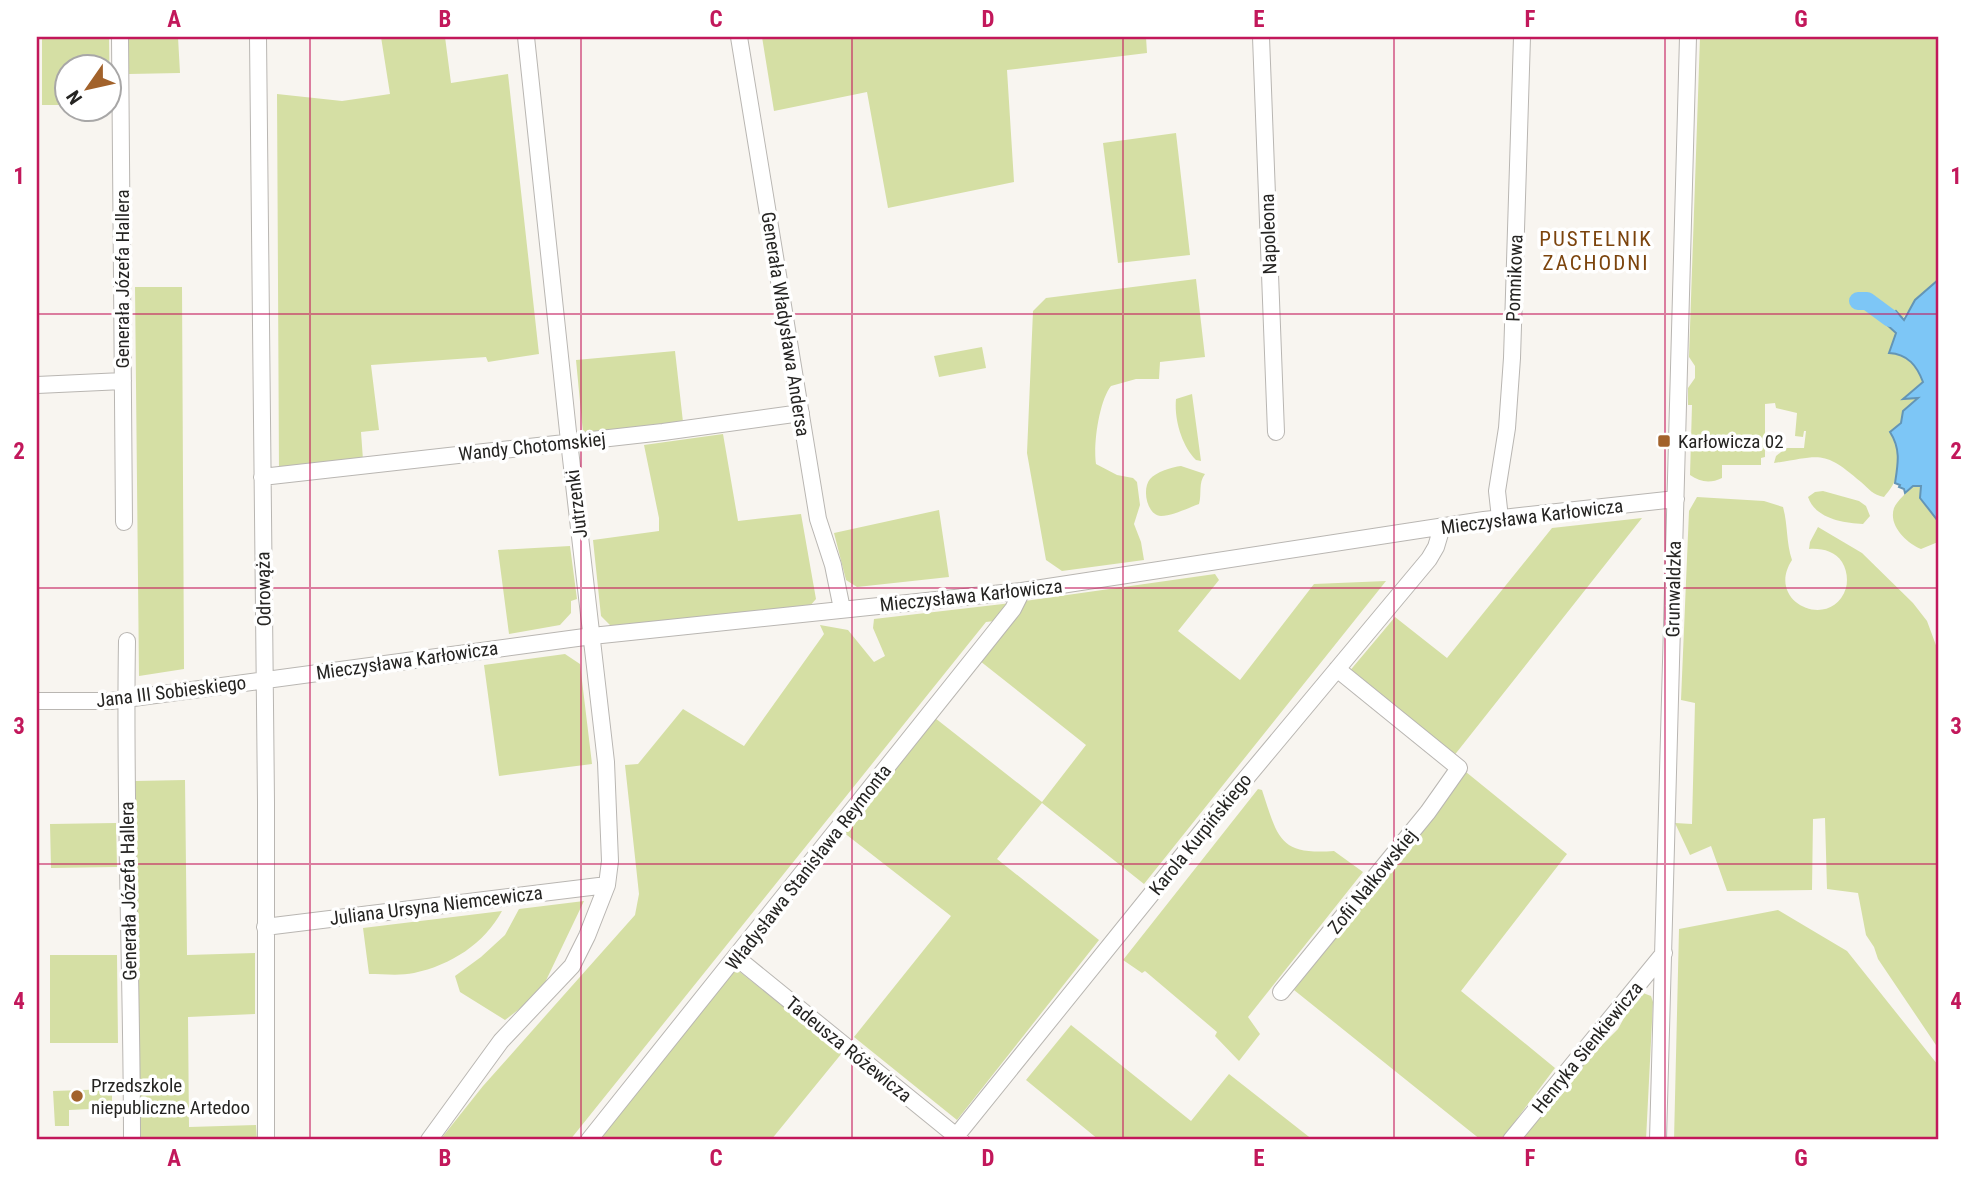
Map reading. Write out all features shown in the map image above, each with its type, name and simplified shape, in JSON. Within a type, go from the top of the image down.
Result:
[{"type":"street","name":"Generała Józefa Hallera","points":[[120,37],[124,522]]},
{"type":"street","name":"Odrowąża","points":[[258,37],[266,1140]]},
{"type":"street","name":"Jutrzenki","points":[[429,1140],[501,1041],[572,966],[607,885],[610,860],[606,762],[526,37]]},
{"type":"street","name":"Generała Władysława Andersa","points":[[739,37],[818,519],[833,565],[842,608]]},
{"type":"street","name":"Napoleona","points":[[1261,37],[1276,432]]},
{"type":"street","name":"Pomnikowa","points":[[1500,518],[1497,491],[1507,428],[1512,358],[1522,37]]},
{"type":"street","name":"Grunwaldzka","points":[[1658,1140],[1688,37]]},
{"type":"street","points":[[37,385],[122,381]]},
{"type":"street","name":"Wandy Chotomskiej","points":[[262,477],[663,432],[801,412]]},
{"type":"street","name":"Mieczysława Karłowicza","points":[[264,679],[592,635],[1022,591],[1500,518],[1676,499]]},
{"type":"street","name":"Karola Kurpińskiego","points":[[957,1139],[1207,825],[1429,559],[1442,527]]},
{"type":"street","name":"Władysława Stanisława Reymonta","points":[[589,1140],[1013,609],[1022,591]]},
{"type":"street","name":"Generała Józefa Hallera","points":[[127,641],[124,740],[132,1140]]},
{"type":"street","name":"Zofii Nałkowskiej","points":[[1281,992],[1428,812],[1459,768],[1337,669]]},
{"type":"street","name":"Jana III Sobieskiego","points":[[37,701],[126,699],[264,679]]},
{"type":"street","name":"Juliana Ursyna Niemcewicza","points":[[265,927],[607,885]]},
{"type":"street","name":"Henryka Sienkiewicza","points":[[1511,1140],[1664,953]]},
{"type":"street","name":"Tadeusza Różewicza","points":[[737,958],[957,1139]]},
{"type":"green space","points":[[42,37],[109,37],[109,52],[52,52],[52,105],[42,105]]},
{"type":"green space","points":[[128,37],[178,37],[180,73],[129,74]]},
{"type":"green space","points":[[381,37],[445,37],[451,83],[508,74],[539,354],[488,362],[486,357],[371,365],[379,430],[361,432],[363,460],[279,470],[277,94],[342,101],[390,94]]},
{"type":"green space","points":[[762,37],[1146,37],[1147,53],[1007,70],[1014,182],[888,208],[867,92],[774,111]]},
{"type":"green space","points":[[1700,37],[1938,37],[1938,280],[1912,306],[1898,330],[1896,341],[1899,354],[1918,367],[1923,382],[1904,398],[1918,398],[1899,440],[1896,478],[1884,497],[1874,493],[1838,464],[1821,457],[1774,463],[1776,456],[1786,448],[1804,448],[1806,431],[1803,437],[1795,436],[1797,413],[1776,408],[1775,403],[1765,404],[1765,457],[1761,458],[1761,465],[1722,465],[1722,478],[1709,482],[1690,475],[1692,405],[1688,405],[1688,388],[1695,378],[1695,366],[1689,357]]},
{"type":"green space","points":[[1176,133],[1190,255],[1118,263],[1103,143]]},
{"type":"green space","points":[[1196,279],[1205,357],[1160,362],[1159,379],[1136,379],[1111,386],[1103,402],[1098,424],[1096,464],[1137,482],[1140,505],[1134,524],[1144,560],[1062,571],[1046,560],[1027,453],[1033,311],[1046,298]]},
{"type":"green space","points":[[135,287],[182,287],[184,669],[139,676]]},
{"type":"green space","points":[[982,347],[986,368],[939,377],[934,356]]},
{"type":"green space","points":[[675,351],[683,422],[583,433],[576,360]]},
{"type":"green space","points":[[1192,394],[1201,461],[1196,460],[1187,448],[1176,415],[1176,399]]},
{"type":"green space","points":[[723,434],[738,521],[801,514],[816,599],[809,607],[612,627],[601,616],[593,540],[659,531],[659,518],[644,445]]},
{"type":"green space","points":[[1181,466],[1205,474],[1199,504],[1170,515],[1156,514],[1147,500],[1146,488],[1150,479],[1160,472]]},
{"type":"green space","points":[[1913,486],[1921,486],[1926,507],[1938,521],[1938,542],[1921,549],[1900,533],[1893,515],[1897,502]]},
{"type":"green space","points":[[1823,491],[1859,501],[1866,506],[1870,516],[1863,524],[1838,521],[1823,515],[1808,497]]},
{"type":"green space","points":[[1697,497],[1764,501],[1783,507],[1792,560],[1786,575],[1787,589],[1793,599],[1803,607],[1815,610],[1828,608],[1839,601],[1847,585],[1844,565],[1836,555],[1809,549],[1818,527],[1862,553],[1913,603],[1927,621],[1938,647],[1938,1048],[1878,959],[1866,935],[1858,893],[1827,889],[1825,818],[1813,819],[1812,890],[1727,891],[1711,846],[1690,855],[1675,823],[1692,824],[1695,703],[1681,700],[1689,511]]},
{"type":"green space","points":[[939,510],[949,577],[857,587],[846,580],[834,533]]},
{"type":"green space","points":[[1642,518],[1453,757],[1348,673],[1395,617],[1447,658],[1552,528]]},
{"type":"green space","points":[[570,546],[577,599],[571,601],[571,613],[560,625],[509,634],[498,550]]},
{"type":"green space","points":[[1215,574],[1219,580],[1178,631],[1240,680],[1314,584],[1386,581],[1144,884],[1042,803],[997,859],[1099,940],[957,1120],[854,1037],[951,916],[843,832],[935,718],[1042,802],[1086,745],[980,661],[1011,619],[986,622],[570,1140],[440,1140],[483,1086],[635,915],[639,894],[625,765],[638,764],[683,709],[744,746],[824,634],[820,625],[848,630],[874,662],[885,656],[873,628],[874,619]]},
{"type":"green space","points":[[565,654],[580,664],[592,764],[499,776],[484,665]]},
{"type":"green space","points":[[1466,772],[1567,854],[1461,991],[1555,1068],[1501,1140],[1481,1140],[1294,990]]},
{"type":"green space","points":[[185,780],[187,955],[255,953],[255,1014],[188,1017],[189,1127],[256,1125],[257,1140],[139,1140],[135,781]]},
{"type":"green space","points":[[1258,789],[1262,790],[1272,820],[1283,840],[1302,850],[1334,851],[1363,872],[1248,1017],[1260,1034],[1239,1061],[1215,1036],[1217,1032],[1145,971],[1142,973],[1123,960]]},
{"type":"green space","points":[[116,823],[117,867],[51,868],[50,824]]},
{"type":"green space","points":[[584,901],[540,993],[505,1020],[460,992],[455,976],[505,935],[519,909]]},
{"type":"green space","points":[[1778,910],[1847,951],[1938,1065],[1938,1140],[1674,1140],[1679,929]]},
{"type":"green space","points":[[502,911],[495,923],[476,943],[441,965],[409,974],[369,974],[363,928]]},
{"type":"green space","points":[[50,955],[117,955],[118,1043],[50,1043]]},
{"type":"green space","points":[[735,968],[842,1053],[771,1140],[597,1140]]},
{"type":"green space","points":[[1643,993],[1651,996],[1653,1002],[1646,1140],[1520,1140],[1575,1072],[1618,1029],[1636,996]]},
{"type":"green space","points":[[1071,1025],[1191,1121],[1229,1074],[1313,1140],[1099,1140],[1026,1080]]},
{"type":"green space","points":[[112,1089],[112,1108],[69,1110],[69,1126],[55,1126],[53,1091]]},
{"type":"water","points":[[1938,280],[1938,521],[1920,498],[1921,486],[1913,486],[1905,493],[1900,485],[1895,483],[1897,451],[1890,432],[1901,423],[1903,411],[1918,398],[1903,399],[1923,382],[1911,362],[1889,353],[1896,333],[1886,324],[1896,311],[1904,320],[1915,300]]},
{"type":"waterway","points":[[1858,301],[1867,301],[1890,318]]},
{"type":"place","name":"Karłowicza 02","points":[[1664,441]]},
{"type":"place","name":"Przedszkole niepubliczne Artedoo","points":[[77,1096]]},
{"type":"district","name":"PUSTELNIK ZACHODNI","points":[[1596,251]]}]
